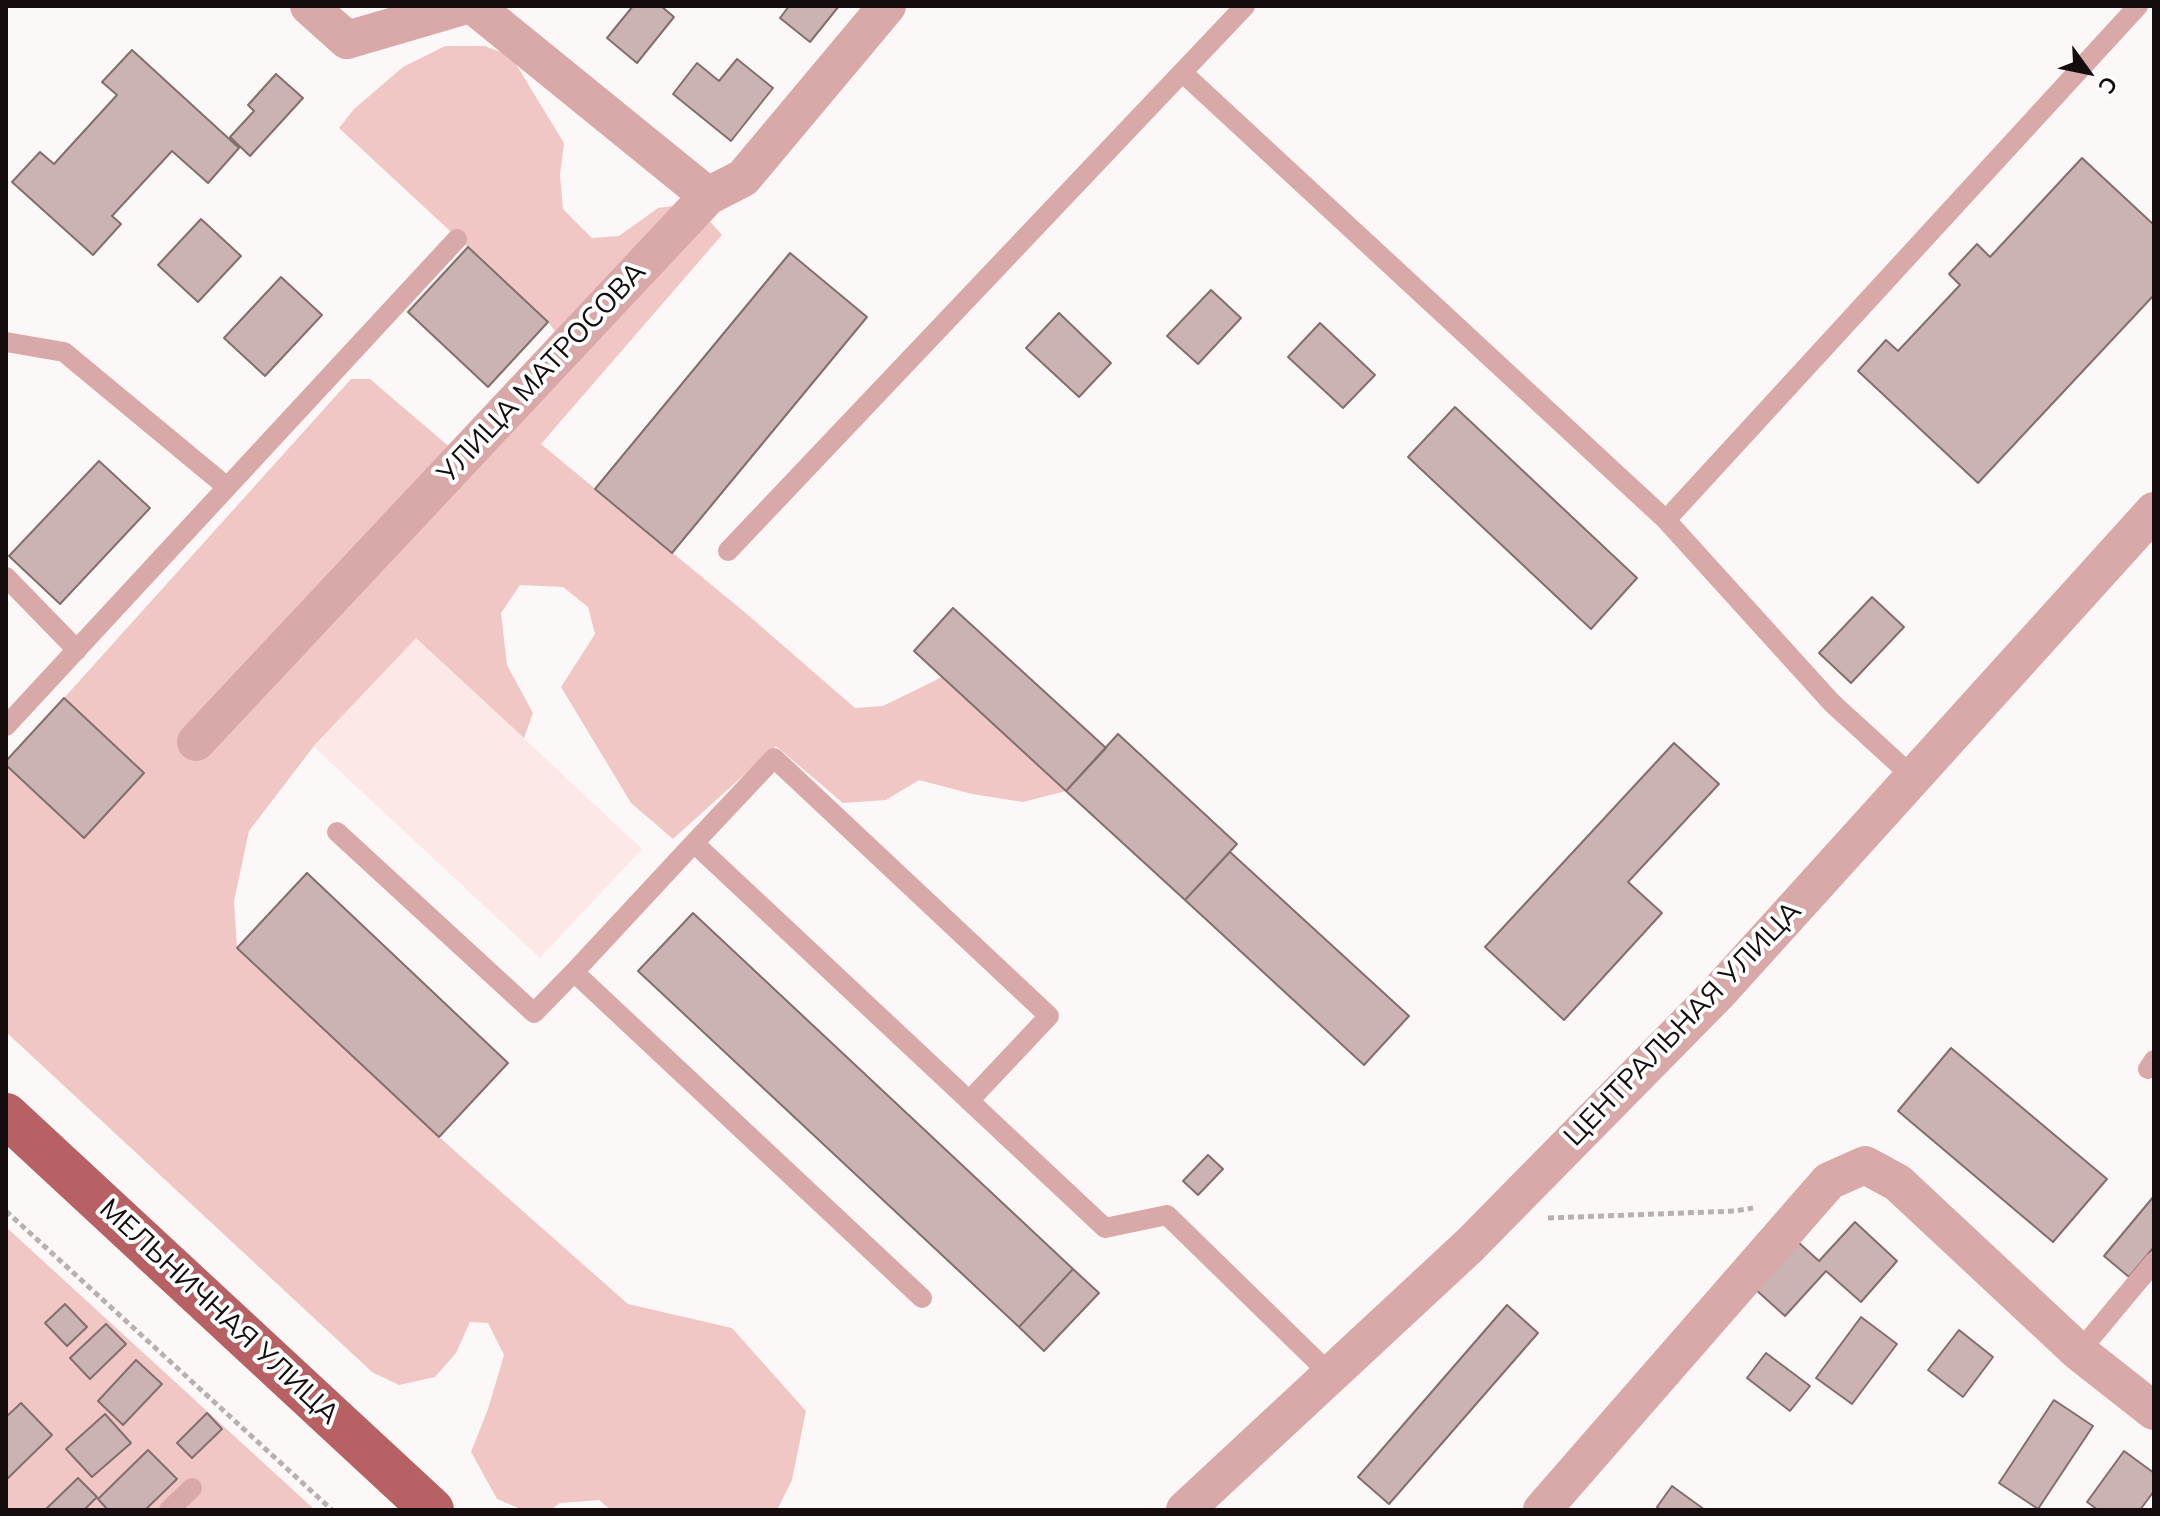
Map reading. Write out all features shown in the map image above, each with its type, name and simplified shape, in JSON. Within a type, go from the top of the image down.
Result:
[{"type":"main road","name":"МЕЛЬНИЧНАЯ УЛИЦА","points":[[6,1115],[432,1510]]},
{"type":"street","points":[[309,6],[347,40],[463,6]]},
{"type":"street","points":[[474,6],[708,196]]},
{"type":"street","name":"УЛИЦА МАТРОСОВА","points":[[196,742],[708,196],[743,178],[887,6]]},
{"type":"street","name":"ЦЕНТРАЛЬНАЯ УЛИЦА","points":[[1185,1510],[1495,1220],[1718,993],[2154,511]]},
{"type":"street","points":[[1542,1510],[1829,1181],[1865,1165],[1898,1183],[2079,1352],[2154,1411]]},
{"type":"lane","points":[[728,551],[1245,6]]},
{"type":"lane","points":[[1666,520],[2138,6]]},
{"type":"lane","points":[[1183,73],[1666,520],[1832,703],[1913,777]]},
{"type":"lane","points":[[6,726],[457,239]]},
{"type":"lane","points":[[6,342],[64,352],[227,487]]},
{"type":"lane","points":[[6,577],[77,650]]},
{"type":"lane","points":[[337,832],[534,1013],[774,758],[1049,1016],[969,1101]]},
{"type":"lane","points":[[694,843],[1105,1228],[1167,1215],[1331,1375]]},
{"type":"lane","points":[[574,972],[922,1298]]},
{"type":"lane","points":[[2079,1352],[2154,1262]]},
{"type":"lane","points":[[169,1510],[192,1488]]},
{"type":"path","points":[[1495,1220],[1735,1211],[1767,1205]]},
{"type":"path","points":[[6,1211],[332,1510]]},
{"type":"shaded area","points":[[445,46],[485,46],[511,56],[564,143],[560,175],[563,209],[592,238],[619,236],[658,208],[687,204],[707,218],[722,235],[541,444],[855,708],[883,706],[942,677],[1066,791],[1023,802],[972,794],[919,780],[886,800],[843,803],[776,746],[673,839],[631,803],[561,687],[595,634],[588,607],[563,587],[520,585],[501,613],[507,665],[533,713],[524,738],[416,638],[314,746],[249,831],[234,901],[237,948],[439,1137],[628,1304],[732,1328],[806,1411],[792,1480],[777,1510],[611,1510],[599,1500],[560,1503],[550,1510],[523,1510],[497,1499],[471,1452],[504,1355],[488,1323],[470,1322],[456,1353],[435,1377],[399,1385],[372,1372],[6,1032],[6,765],[84,838],[144,773],[64,698],[351,379],[370,379],[452,449],[555,331],[339,128],[354,109],[403,67]]},
{"type":"shaded area","points":[[416,637],[642,849],[540,958],[314,747]]},
{"type":"shaded area","points":[[6,1227],[315,1510],[6,1510]]},
{"type":"building","points":[[633,6],[661,6],[674,17],[637,63],[607,38]]},
{"type":"building","points":[[789,6],[839,6],[810,42],[780,18]]},
{"type":"building","points":[[132,50],[239,148],[208,183],[172,151],[112,216],[121,224],[93,255],[12,182],[40,152],[54,164],[117,95],[102,82]]},
{"type":"building","points":[[737,59],[773,88],[731,141],[673,94],[697,63],[719,81]]},
{"type":"building","points":[[276,74],[303,98],[250,156],[230,137],[254,111],[248,105]]},
{"type":"building","points":[[2082,158],[2154,225],[2154,295],[1978,483],[1858,371],[1886,340],[1898,351],[1960,285],[1949,274],[1977,244],[1990,257]]},
{"type":"building","points":[[201,219],[241,256],[198,302],[158,265]]},
{"type":"building","points":[[468,247],[548,322],[488,387],[408,312]]},
{"type":"building","points":[[790,253],[867,317],[672,553],[595,489]]},
{"type":"building","points":[[281,277],[322,315],[265,376],[224,338]]},
{"type":"building","points":[[1211,290],[1241,318],[1198,364],[1167,336]]},
{"type":"building","points":[[1059,313],[1111,363],[1079,397],[1026,348]]},
{"type":"building","points":[[1320,323],[1375,375],[1343,408],[1288,357]]},
{"type":"building","points":[[1455,407],[1637,578],[1591,629],[1408,457]]},
{"type":"building","points":[[99,461],[150,508],[60,604],[9,556]]},
{"type":"building","points":[[1872,597],[1904,627],[1851,683],[1819,653]]},
{"type":"building","points":[[953,608],[1106,748],[1066,791],[914,651]]},
{"type":"building","points":[[64,698],[144,773],[84,838],[6,765],[6,761]]},
{"type":"building","points":[[1118,734],[1237,844],[1185,900],[1066,791]]},
{"type":"building","points":[[1674,743],[1719,784],[1628,882],[1662,913],[1564,1020],[1485,947]]},
{"type":"building","points":[[1230,852],[1409,1016],[1364,1065],[1185,900]]},
{"type":"building","points":[[307,873],[508,1063],[439,1137],[237,948]]},
{"type":"building","points":[[693,913],[1073,1269],[1019,1327],[638,971]]},
{"type":"building","points":[[1951,1048],[2107,1179],[2053,1242],[1898,1111]]},
{"type":"building","points":[[1208,1155],[1223,1169],[1198,1195],[1183,1181]]},
{"type":"building","points":[[2154,1196],[2154,1247],[2129,1277],[2104,1256]]},
{"type":"building","points":[[1855,1222],[1897,1261],[1861,1302],[1826,1271],[1785,1316],[1755,1289],[1798,1242],[1819,1261]]},
{"type":"building","points":[[1073,1269],[1099,1293],[1044,1351],[1019,1327]]},
{"type":"building","points":[[65,1304],[87,1327],[67,1346],[45,1323]]},
{"type":"building","points":[[1507,1305],[1538,1333],[1389,1504],[1358,1477]]},
{"type":"building","points":[[1861,1317],[1897,1344],[1852,1404],[1816,1378]]},
{"type":"building","points":[[106,1324],[126,1344],[90,1379],[70,1358]]},
{"type":"building","points":[[1959,1330],[1993,1357],[1963,1397],[1928,1370]]},
{"type":"building","points":[[1766,1353],[1810,1386],[1790,1411],[1747,1378]]},
{"type":"building","points":[[136,1360],[162,1384],[123,1425],[98,1401]]},
{"type":"building","points":[[2054,1400],[2093,1426],[2038,1509],[1999,1483]]},
{"type":"building","points":[[21,1403],[52,1435],[6,1480],[6,1417]]},
{"type":"building","points":[[207,1413],[222,1429],[192,1458],[177,1443]]},
{"type":"building","points":[[105,1414],[131,1443],[92,1477],[66,1449]]},
{"type":"building","points":[[148,1450],[177,1479],[145,1510],[108,1510],[98,1499]]},
{"type":"building","points":[[2124,1451],[2154,1473],[2154,1491],[2140,1510],[2098,1510],[2087,1502]]},
{"type":"building","points":[[78,1478],[97,1497],[84,1510],[45,1510]]},
{"type":"building","points":[[1672,1486],[1705,1510],[1662,1510],[1657,1507]]}]
